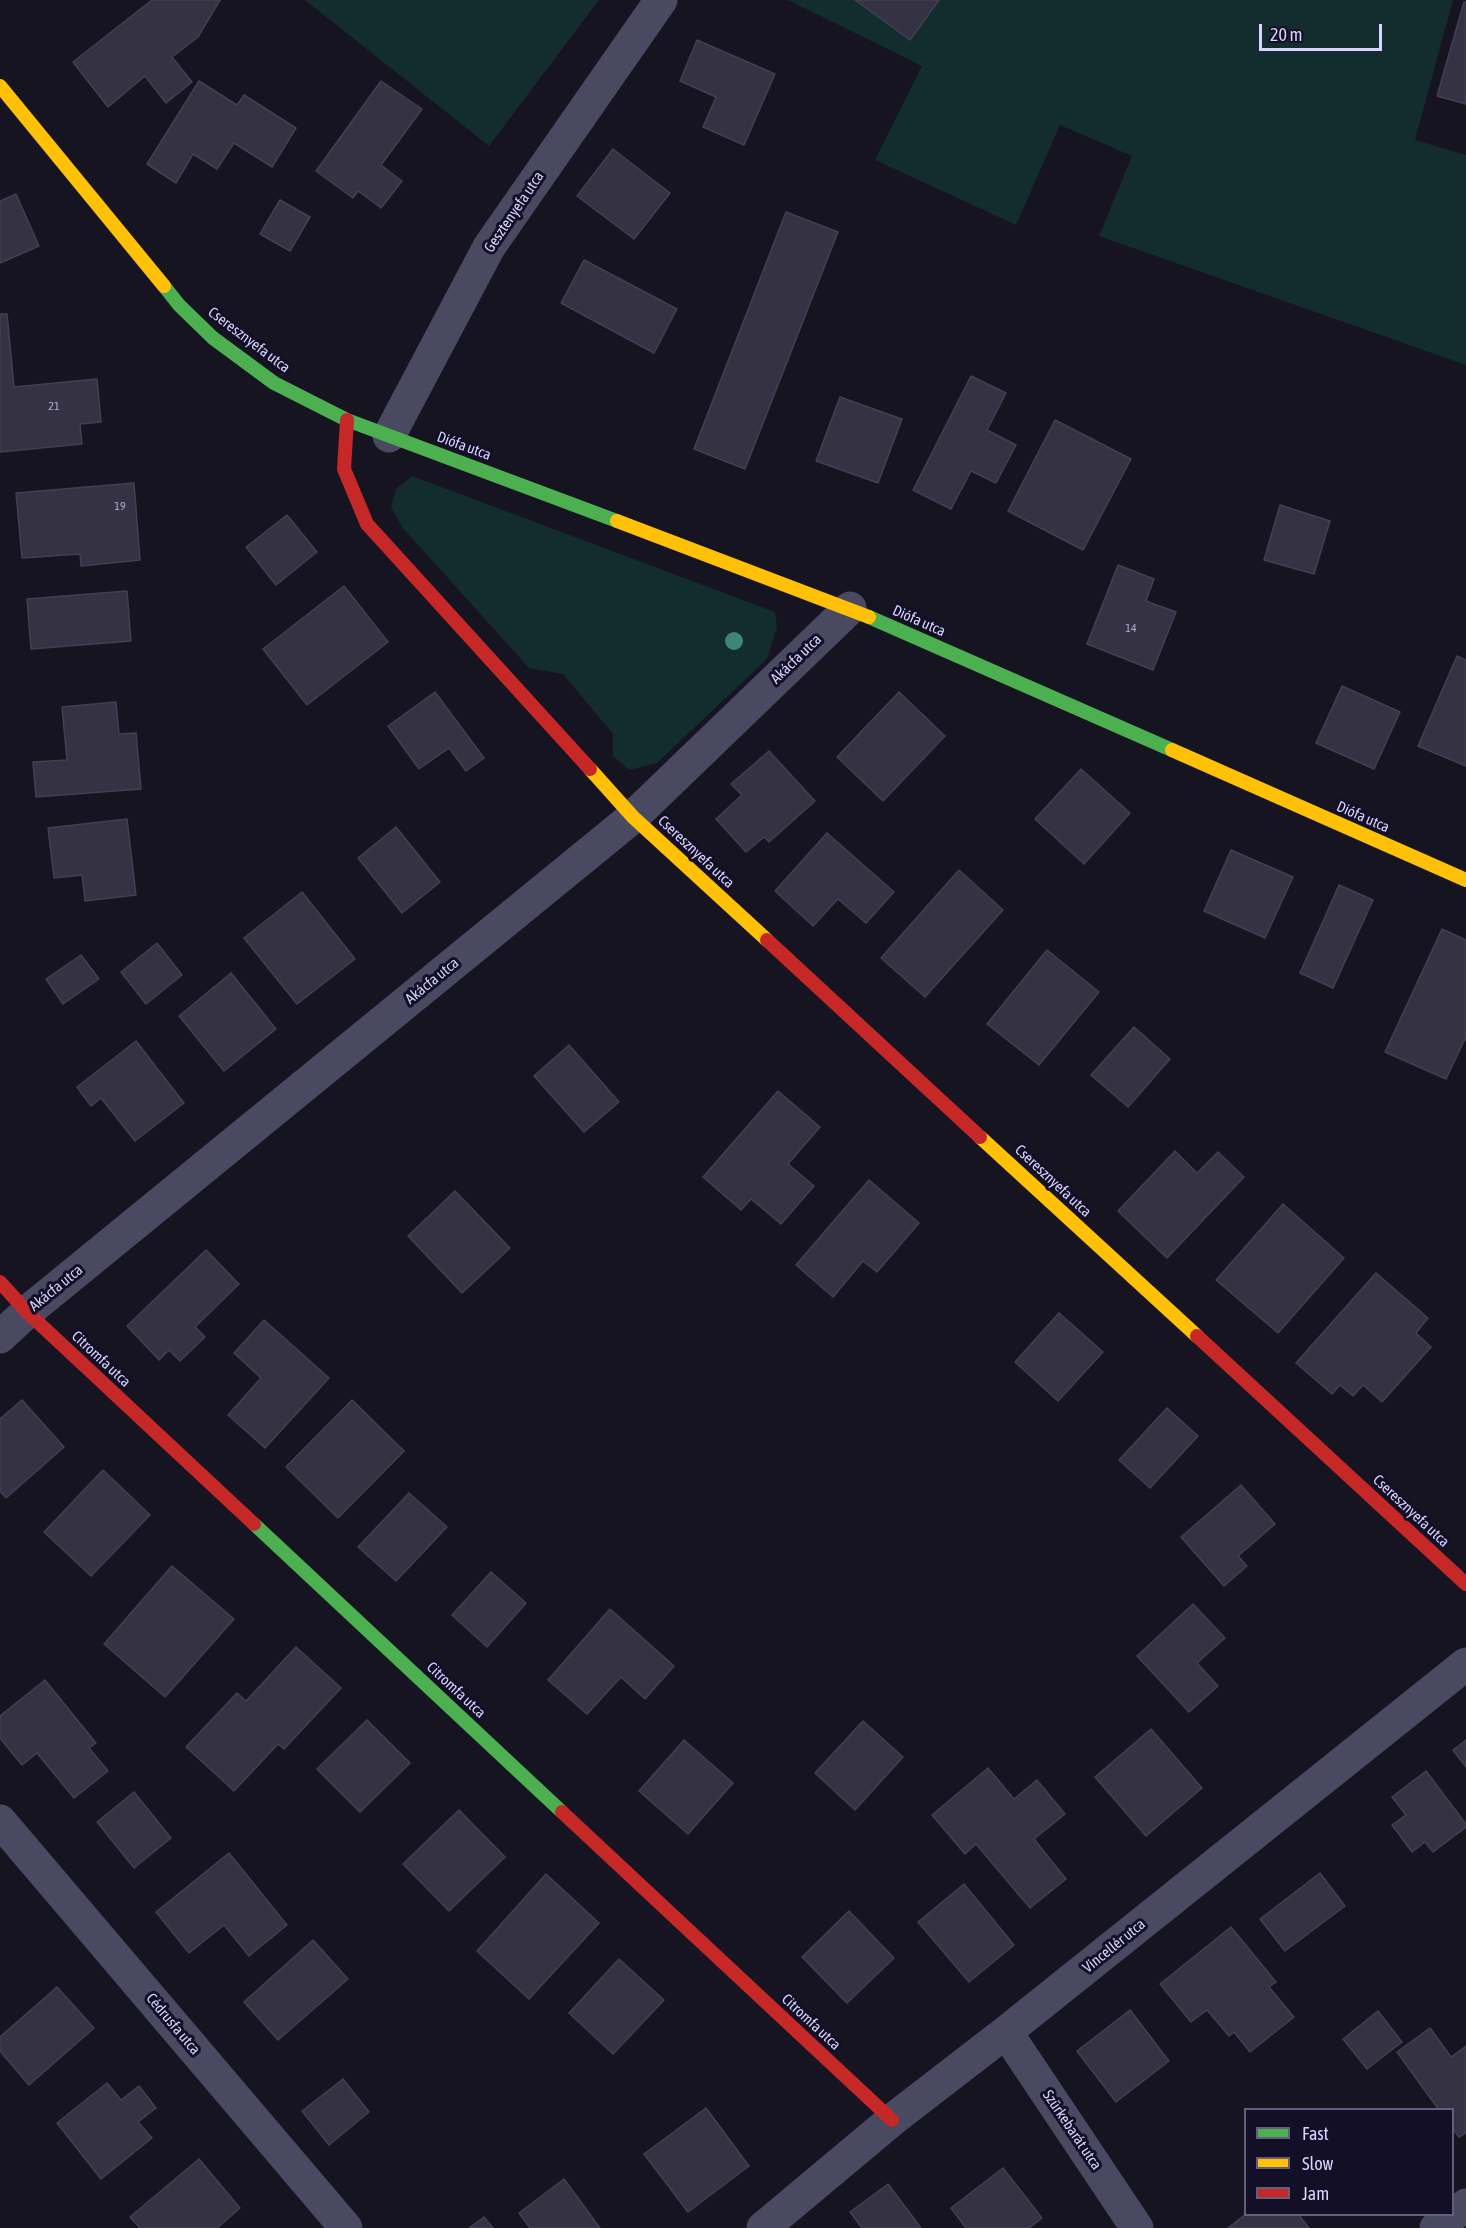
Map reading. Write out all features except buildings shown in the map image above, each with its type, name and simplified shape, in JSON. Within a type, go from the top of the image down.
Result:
[{"type":"street","name":"Gesztenyefa utca","points":[[389,436],[489,247],[661,0]]},
{"type":"street","name":"Cseresznyefa utca","points":[[0,86],[179,305],[213,338],[274,383],[347,420],[344,469],[367,524],[633,817],[1466,1584]]},
{"type":"street","name":"Diófa utca","points":[[347,420],[850,608],[1466,880]]},
{"type":"street","name":"Akácfa utca","points":[[0,1337],[27,1312],[633,817],[850,608]]},
{"type":"street","name":"Citromfa utca","points":[[0,1282],[27,1312],[892,2120]]},
{"type":"street","name":"Vincellér utca","points":[[763,2228],[892,2120],[1006,2032],[1466,1664]]},
{"type":"street","name":"Cédrusfa utca","points":[[0,1821],[346,2228]]},
{"type":"street","name":"Szürkebarát utca","points":[[1006,2032],[1137,2228]]},
{"type":"street","points":[[1454,2214],[1466,2205]]},
{"type":"street","points":[[1436,2228],[1452,2216]]},
{"type":"green space","points":[[305,0],[599,0],[489,146]]},
{"type":"green space","points":[[788,0],[1453,0],[1415,140],[1466,155],[1466,365],[1099,236],[1132,156],[1060,125],[1016,225],[875,160],[922,66]]},
{"type":"green space","points":[[412,476],[775,612],[777,628],[767,659],[657,763],[629,770],[613,756],[613,734],[563,674],[529,668],[402,527],[391,507],[396,489]]},
{"type":"traffic: fast","points":[[164,286],[179,305],[213,338],[274,383],[347,420],[617,521]]},
{"type":"traffic: fast","points":[[869,617],[1172,750]]},
{"type":"traffic: fast","points":[[254,1524],[562,1812]]},
{"type":"traffic: slow","points":[[0,86],[164,286]]},
{"type":"traffic: slow","points":[[617,521],[869,617]]},
{"type":"traffic: slow","points":[[1172,750],[1466,880]]},
{"type":"traffic: slow","points":[[590,769],[633,817],[767,940]]},
{"type":"traffic: slow","points":[[980,1137],[1197,1336]]},
{"type":"traffic: jam","points":[[347,420],[344,469],[367,524],[590,769]]},
{"type":"traffic: jam","points":[[767,940],[980,1137]]},
{"type":"traffic: jam","points":[[0,1282],[27,1312],[254,1524]]},
{"type":"traffic: jam","points":[[1197,1336],[1466,1584]]},
{"type":"traffic: jam","points":[[562,1812],[892,2120]]}]
